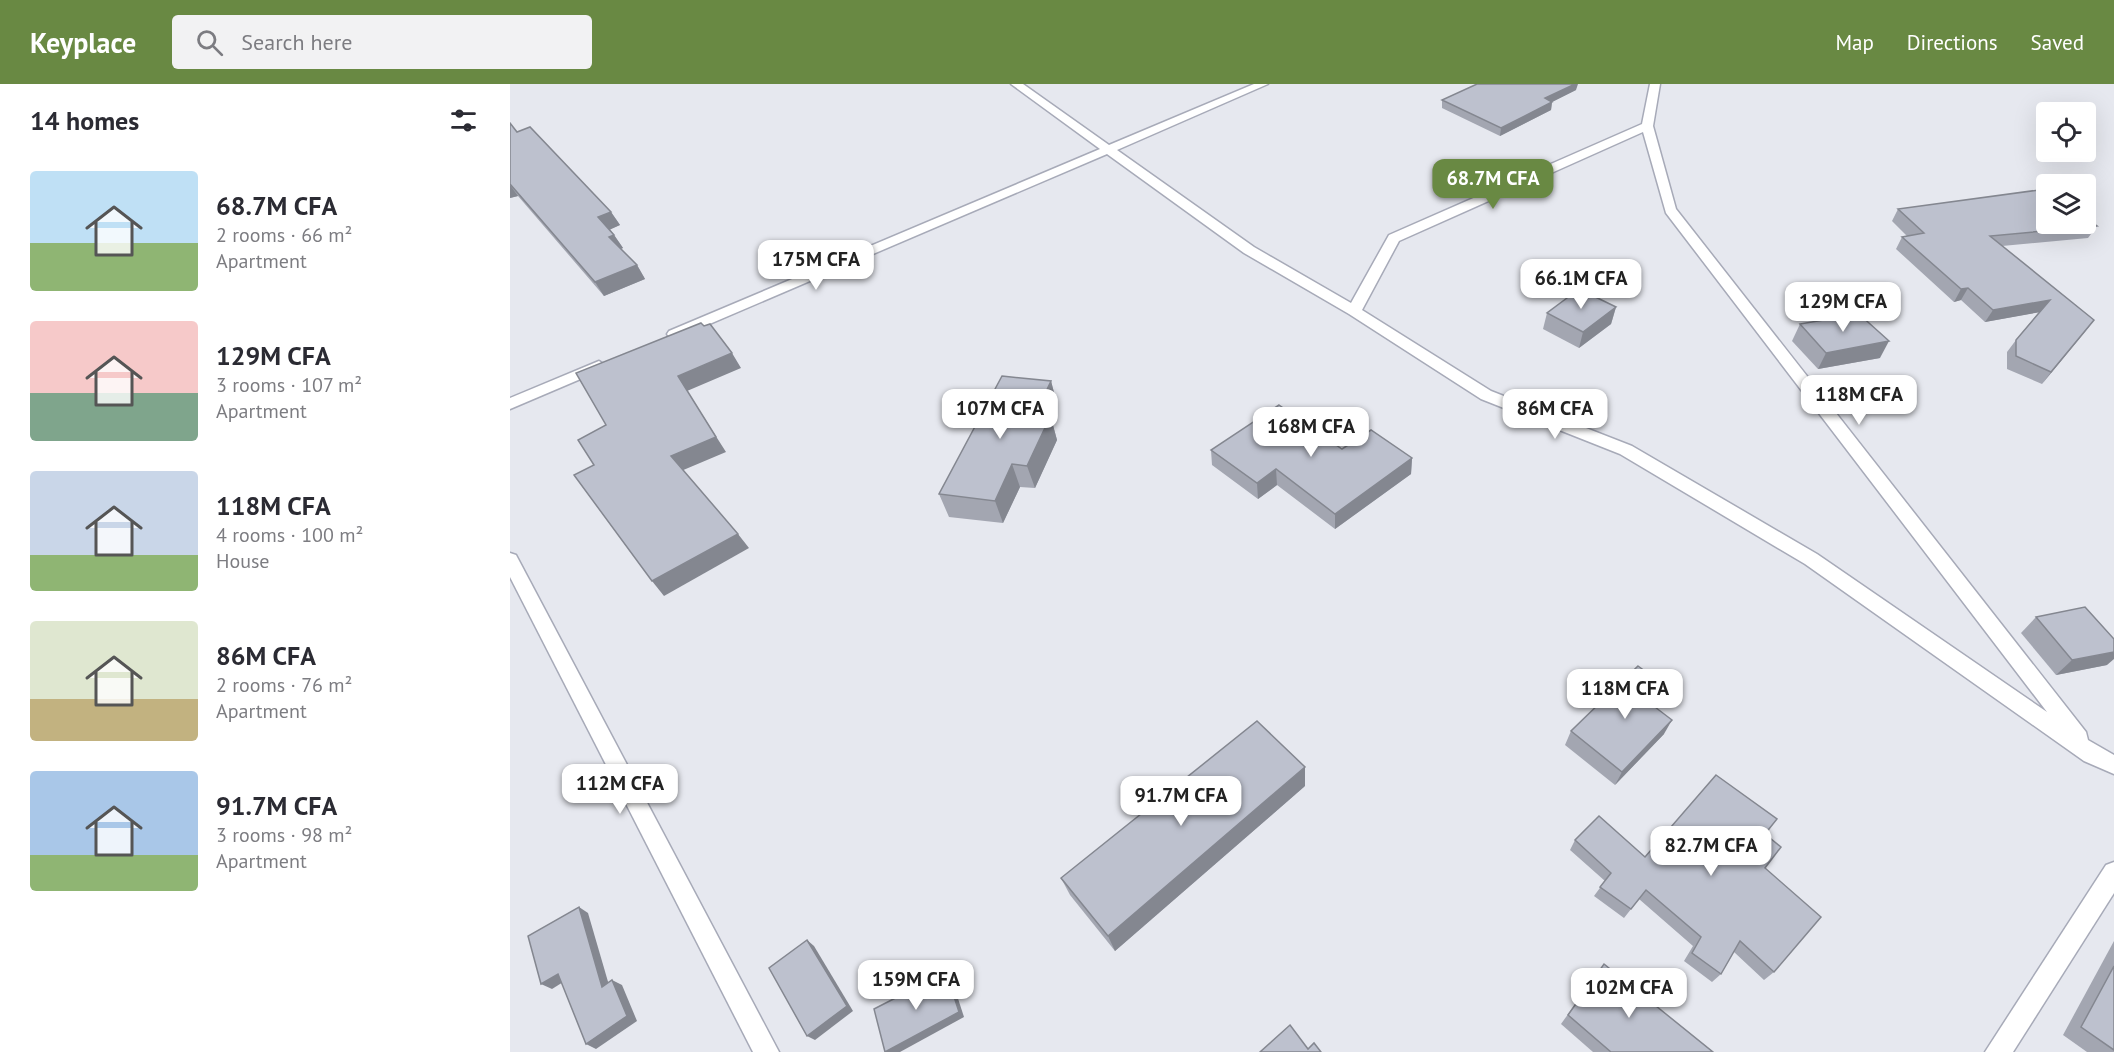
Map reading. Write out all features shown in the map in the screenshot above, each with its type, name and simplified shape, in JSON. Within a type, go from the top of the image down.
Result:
[{"type":"street","points":[[1016,84],[1249,250],[1354,311],[1486,395],[1626,450],[1801,553],[2091,754],[2114,765]]},
{"type":"street","points":[[663,339],[1263,84]]},
{"type":"street","points":[[1655,84],[1647,126],[1670,210],[2091,754]]},
{"type":"street","points":[[1354,311],[1394,238],[1647,126]]},
{"type":"street","points":[[510,404],[608,362]]},
{"type":"street","points":[[510,560],[766,1052]]},
{"type":"street","points":[[1998,1052],[2114,873]]},
{"type":"building","points":[[1477,84],[1575,84],[1545,98],[1552,102],[1501,128],[1442,100]]},
{"type":"building","points":[[510,123],[517,132],[530,127],[611,212],[598,217],[614,235],[609,237],[637,265],[595,282],[510,184]]},
{"type":"building","points":[[2036,190],[2036,232],[1990,236],[2094,320],[2051,372],[2016,356],[2016,340],[2050,300],[1993,310],[1968,288],[1961,289],[1902,237],[1924,233],[1898,209]]},
{"type":"building","points":[[1579,289],[1616,307],[1583,332],[1547,313]]},
{"type":"building","points":[[1859,314],[1889,341],[1826,353],[1800,324]]},
{"type":"building","points":[[701,323],[704,326],[710,324],[732,353],[678,376],[716,437],[671,456],[738,534],[652,581],[574,475],[594,465],[578,440],[606,425],[576,373]]},
{"type":"building","points":[[1002,376],[1051,381],[1035,415],[1050,417],[1027,466],[1012,464],[995,501],[939,494]]},
{"type":"building","points":[[1279,405],[1342,449],[1371,430],[1412,458],[1335,514],[1276,469],[1257,483],[1211,450]]},
{"type":"building","points":[[2085,607],[2114,639],[2114,652],[2072,660],[2036,617]]},
{"type":"building","points":[[1638,666],[1667,687],[1651,704],[1672,720],[1622,772],[1571,731]]},
{"type":"building","points":[[1257,721],[1305,767],[1108,936],[1061,878]]},
{"type":"building","points":[[1716,775],[1777,819],[1765,834],[1781,847],[1765,868],[1821,917],[1774,972],[1740,941],[1721,974],[1692,953],[1701,937],[1646,890],[1631,909],[1600,887],[1611,873],[1575,840],[1599,816],[1645,857]]},
{"type":"building","points":[[579,907],[602,987],[612,980],[627,1016],[586,1044],[558,974],[541,984],[528,936]]},
{"type":"building","points":[[807,940],[847,1006],[807,1036],[769,968]]},
{"type":"building","points":[[1604,964],[1713,1052],[1611,1052],[1568,1015]]},
{"type":"building","points":[[2114,966],[2114,1050],[2081,1027]]},
{"type":"building","points":[[946,972],[959,1012],[885,1052],[874,1009]]},
{"type":"building","points":[[1290,1025],[1308,1049],[1314,1043],[1321,1052],[1260,1052]]}]
